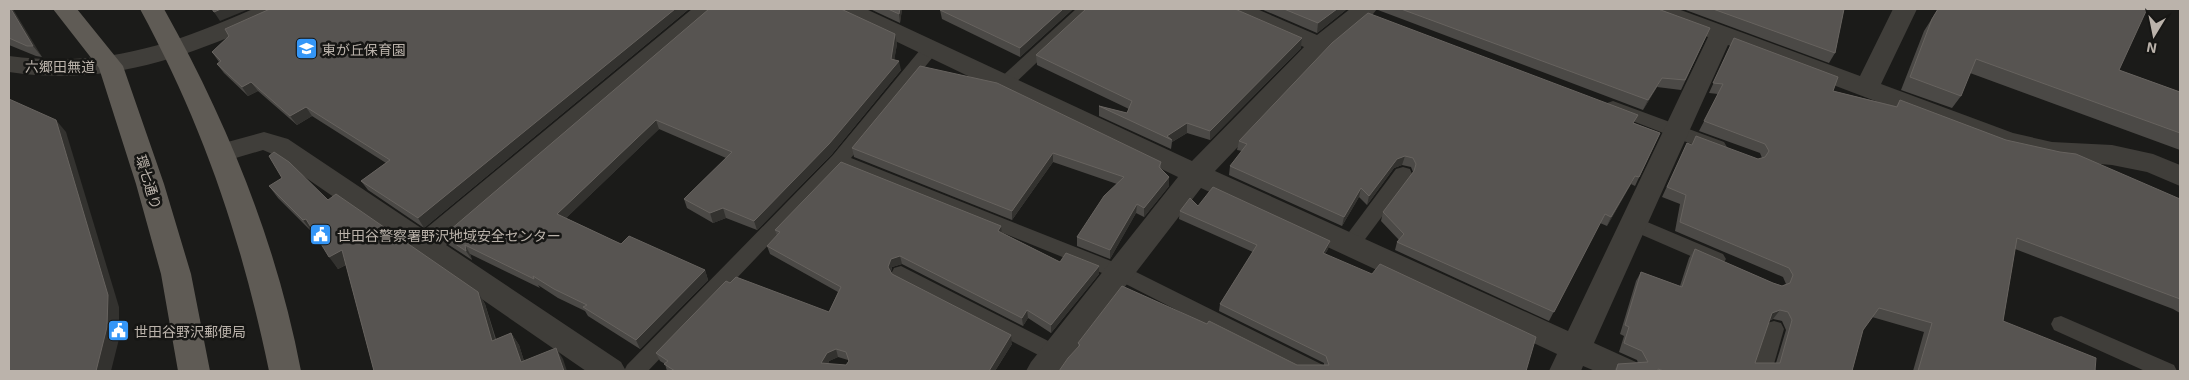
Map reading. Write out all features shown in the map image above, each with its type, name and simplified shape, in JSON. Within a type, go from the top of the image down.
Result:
[{"type":"main road","name":"環七通り","points":[[65,9],[111,66],[150,184],[176,274],[194,371]]},
{"type":"main road","points":[[152,9],[175,48],[222,153],[253,246],[277,332],[285,371]]},
{"type":"street","name":"六郷田無道","points":[[9,64],[48,68],[111,66],[175,48],[273,9]]},
{"type":"street","points":[[426,245],[706,9]]},
{"type":"street","points":[[846,9],[1350,245],[1570,360],[1625,371]]},
{"type":"street","points":[[1237,9],[1320,45]]},
{"type":"street","points":[[1656,9],[2008,141],[2052,151],[2112,155],[2153,164],[2180,176]]},
{"type":"street","points":[[1867,87],[1905,9]]},
{"type":"street","points":[[1048,362],[1196,174],[1320,45],[1369,13]]},
{"type":"street","points":[[1570,360],[1720,34]]},
{"type":"street","points":[[222,153],[264,141],[279,146],[367,208],[426,245],[610,371]]},
{"type":"lane","points":[[1005,83],[1085,9]]},
{"type":"lane","points":[[635,371],[839,160],[930,48]]},
{"type":"lane","points":[[1602,103],[1736,153]]},
{"type":"lane","points":[[839,160],[1119,272],[1308,370]]},
{"type":"lane","points":[[1350,245],[1404,174]]},
{"type":"lane","points":[[1633,223],[1731,266]]},
{"type":"lane","points":[[901,274],[1048,362]]},
{"type":"lane","points":[[2061,324],[2166,371]]},
{"type":"lane","points":[[1761,371],[1774,328]]},
{"type":"building","points":[[9,9],[11,9],[33,46],[27,46],[9,38]]},
{"type":"building","points":[[270,9],[675,9],[418,218],[361,181],[390,160],[306,107],[290,116],[251,82],[242,87],[217,64],[221,61],[212,52],[229,36],[225,29]]},
{"type":"building","points":[[709,9],[841,9],[895,34],[891,59],[899,61],[829,144],[754,221],[723,208],[710,213],[684,199],[732,152],[656,120],[557,214],[621,244],[629,236],[705,270],[636,340],[583,307],[587,305],[554,289],[533,276],[534,279],[465,245],[466,251],[443,236]]},
{"type":"building","points":[[888,9],[900,9],[899,14]]},
{"type":"building","points":[[1063,9],[1020,48],[940,10]]},
{"type":"building","points":[[1086,9],[1235,9],[1302,38],[1210,131],[1187,123],[1167,136],[1172,140],[1099,106],[1127,113],[1132,101],[1036,55]]},
{"type":"building","points":[[1284,9],[1337,9],[1318,23]]},
{"type":"building","points":[[1401,9],[1658,9],[1710,28],[1685,80],[1662,78],[1648,100]]},
{"type":"building","points":[[1713,9],[1844,9],[1835,53]]},
{"type":"building","points":[[1938,9],[2147,9],[2119,70],[2180,92],[2180,133],[1976,59],[1961,96],[1910,77],[1932,19]]},
{"type":"building","points":[[1368,13],[1638,115],[1633,123],[1660,133],[1639,177],[1635,176],[1611,217],[1605,214],[1554,312],[1397,242],[1404,234],[1383,212],[1414,171],[1416,164],[1413,158],[1405,156],[1397,159],[1369,196],[1361,188],[1344,217],[1230,166],[1247,144],[1239,141],[1332,43]]},
{"type":"building","points":[[1734,38],[1838,77],[1833,91],[1897,107],[1900,100],[2006,140],[2076,154],[2180,199],[2180,299],[2017,238],[2003,321],[2096,358],[2095,371],[1918,371],[1932,323],[1879,308],[1863,330],[1852,371],[1664,371],[1658,369],[1658,371],[1616,371],[1618,364],[1648,362],[1642,351],[1624,343],[1629,327],[1625,325],[1641,272],[1682,287],[1695,249],[1782,286],[1790,283],[1793,275],[1789,268],[1680,222],[1686,195],[1667,187],[1687,143],[1692,145],[1696,136],[1758,159],[1765,157],[1769,151],[1765,144],[1704,121],[1723,84],[1713,83]],"holes":[[[1780,310],[1788,312],[1792,320],[1780,363],[1755,363],[1772,313]]]},
{"type":"building","points":[[920,66],[997,83],[1161,162],[1159,167],[1169,177],[1144,208],[1137,204],[1110,250],[1077,237],[1104,196],[1124,177],[1053,153],[1012,211],[852,148]]},
{"type":"building","points":[[9,99],[56,120],[108,295],[107,327],[96,371],[9,371]]},
{"type":"building","points":[[274,152],[289,162],[328,200],[336,194],[478,292],[492,341],[511,333],[521,362],[556,348],[564,371],[374,371],[342,250],[329,257],[306,219],[303,220],[269,186],[282,178],[269,156]]},
{"type":"building","points":[[841,162],[1001,226],[998,231],[1060,262],[1066,253],[1099,266],[1051,325],[1027,310],[1022,318],[900,256],[891,259],[888,267],[892,274],[1011,335],[989,371],[675,371],[664,364],[668,361],[656,353],[726,281],[730,283],[736,277],[829,312],[841,287],[767,246],[780,232],[775,230]],"holes":[[[836,349],[846,352],[849,361],[846,365],[821,363],[827,353]]]},
{"type":"building","points":[[1213,187],[1330,241],[1323,253],[1372,274],[1380,264],[1536,337],[1526,371],[1059,371],[1122,286],[1207,324],[1209,321],[1297,365],[1329,365],[1326,356],[1220,304],[1257,245],[1180,211],[1190,198],[1198,206]]},
{"type":"place","name":"東が丘保育園","points":[[306,49]]},
{"type":"place","name":"世田谷警察署野沢地域安全センター","points":[[321,235]]},
{"type":"place","name":"世田谷野沢郵便局","points":[[118,331]]}]
